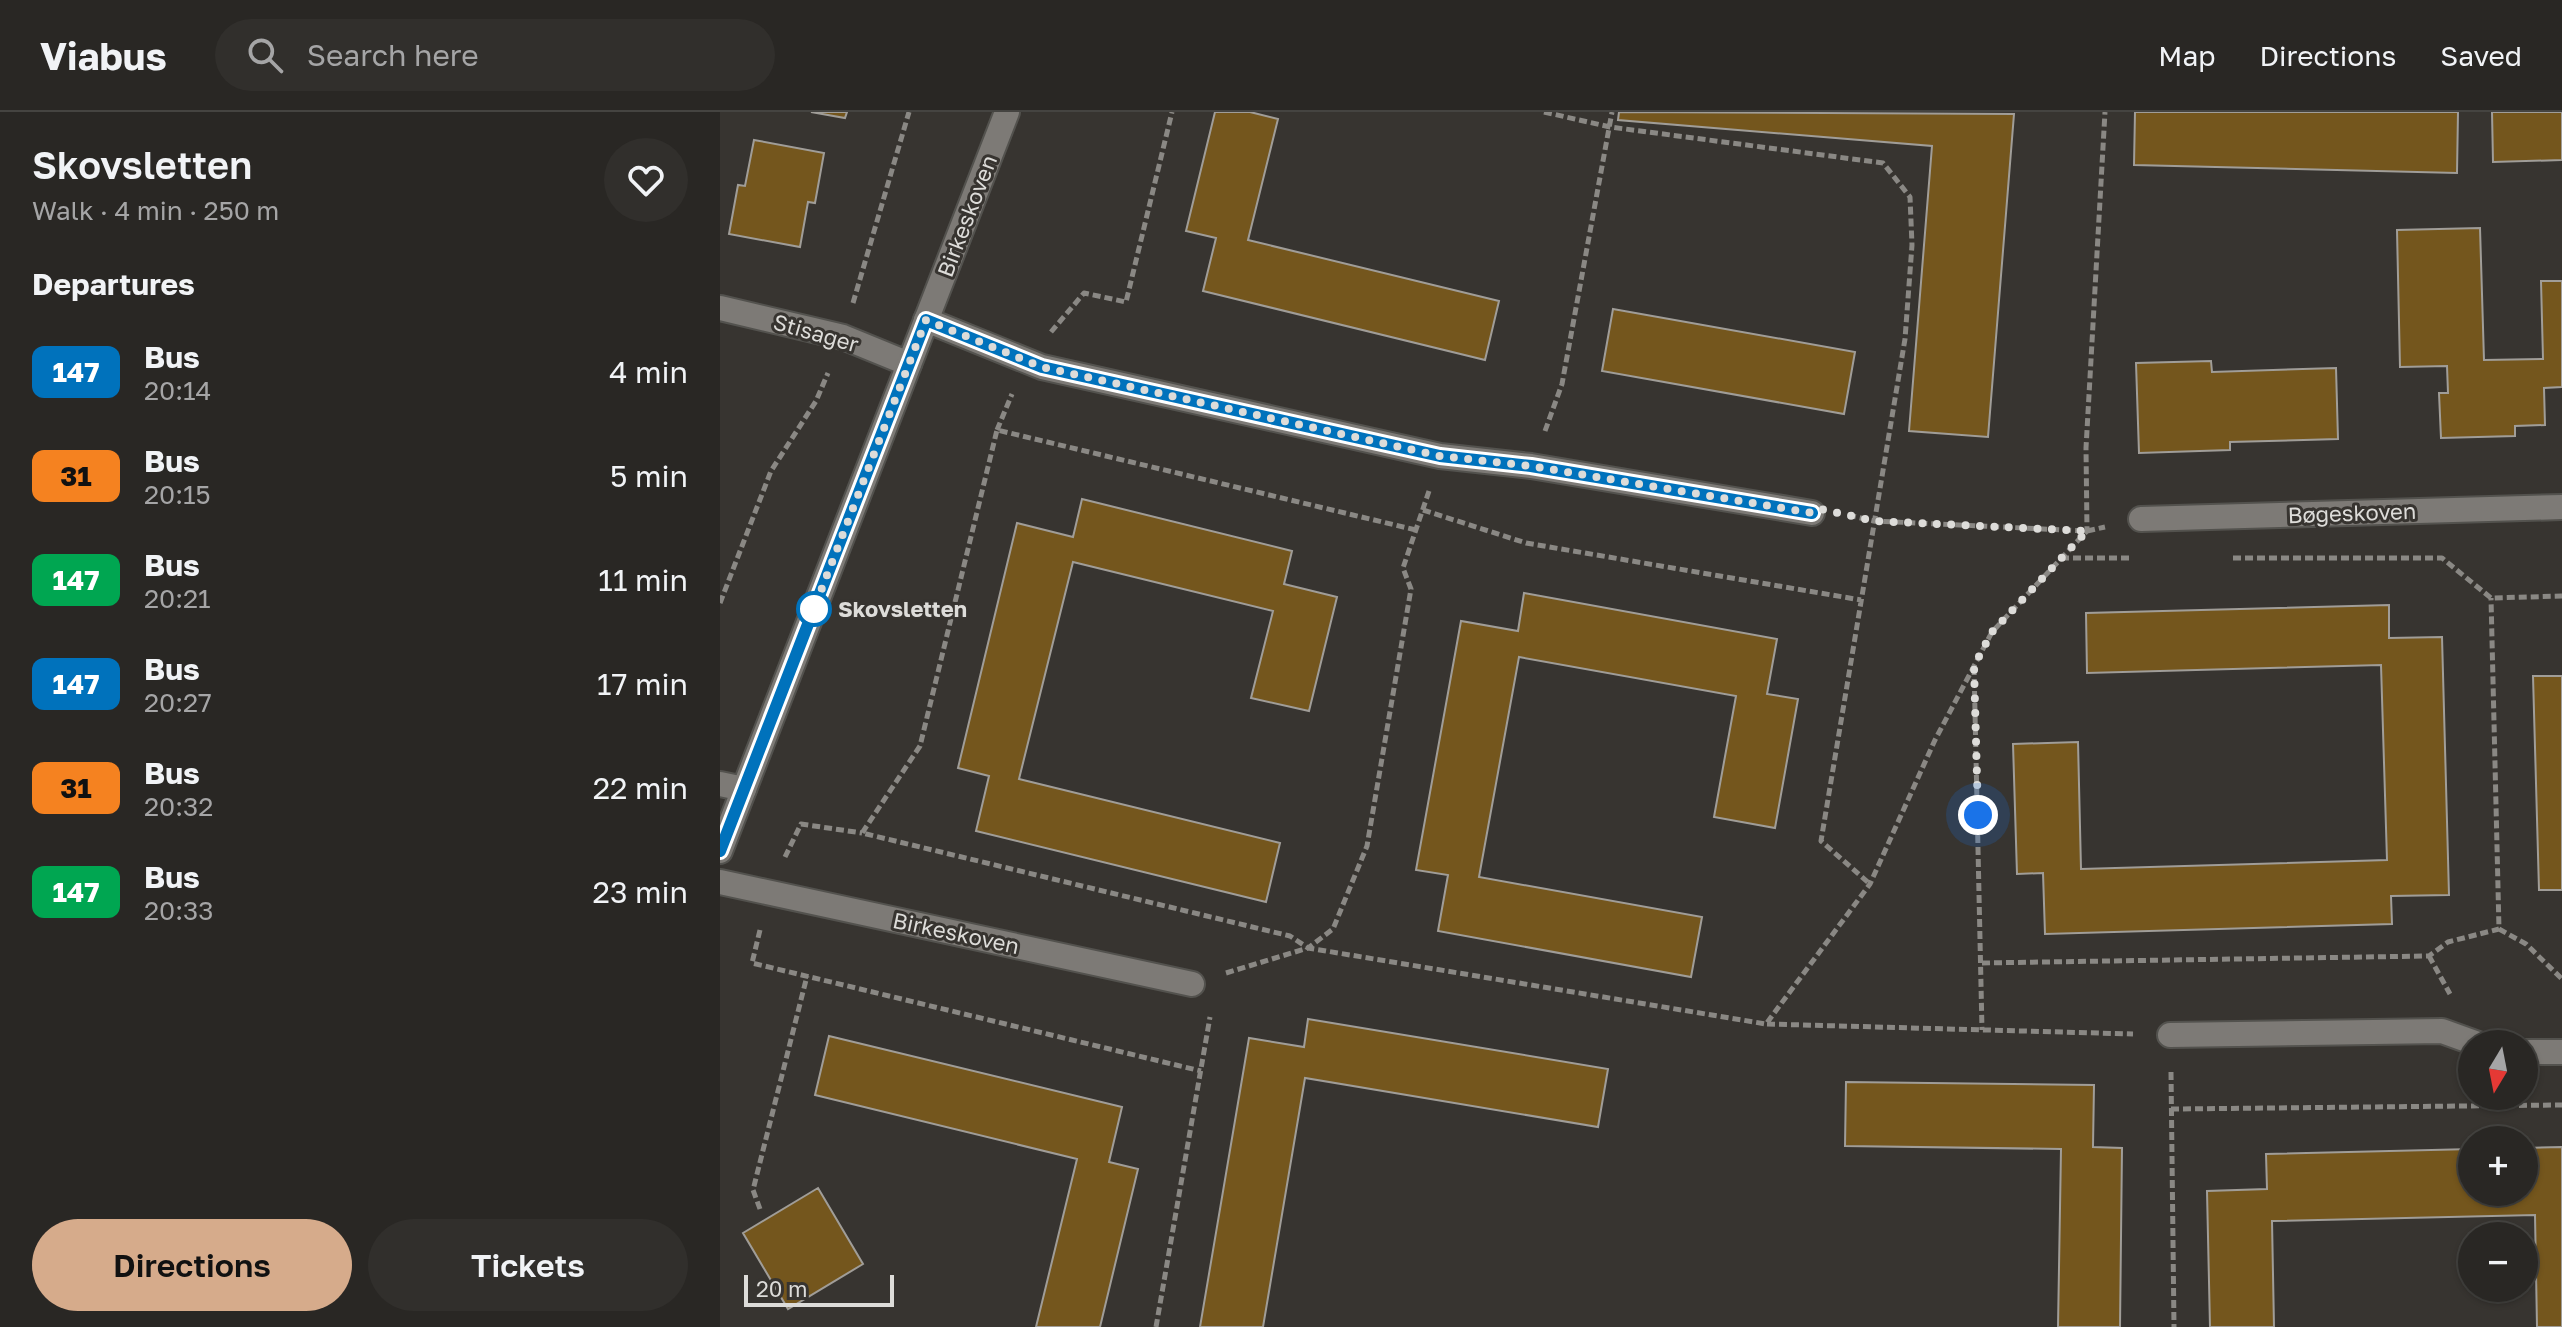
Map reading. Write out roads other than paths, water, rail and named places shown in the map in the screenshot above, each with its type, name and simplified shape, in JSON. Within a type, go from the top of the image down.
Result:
[{"type":"street","name":"Birkeskoven","points":[[720,851],[1007,112]]},
{"type":"street","name":"Stisager","points":[[720,308],[843,337],[909,364]]},
{"type":"street","points":[[926,320],[1042,367],[1440,456],[1531,466],[1812,513]]},
{"type":"street","name":"Bøgeskoven","points":[[2141,519],[2562,507]]},
{"type":"street","points":[[720,784],[744,789]]},
{"type":"street","name":"Birkeskoven","points":[[720,882],[1192,984]]},
{"type":"street","points":[[2170,1035],[2442,1031],[2458,1037]]},
{"type":"street","points":[[2538,1052],[2562,1052]]},
{"type":"place","name":"Skovsletten","points":[[814,609]]}]
